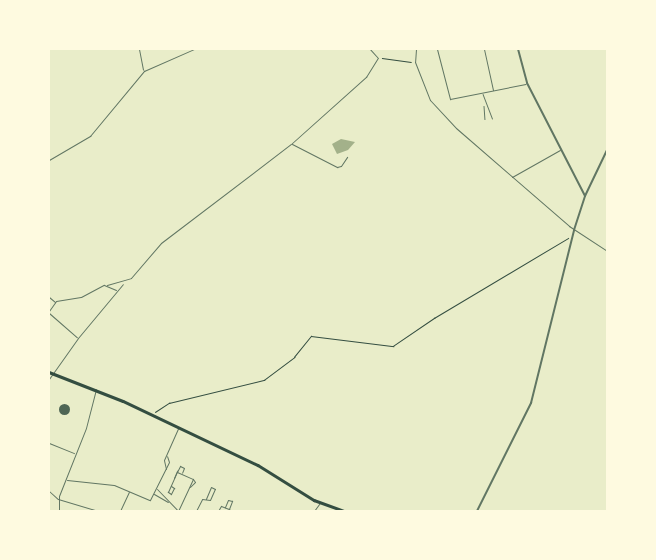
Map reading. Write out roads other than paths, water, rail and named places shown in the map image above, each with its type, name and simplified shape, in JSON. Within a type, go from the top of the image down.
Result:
[{"type":"main road","points":[[50,372],[96,389],[258,465],[320,502],[344,511]]},
{"type":"street","points":[[139,49],[144,71]]},
{"type":"street","points":[[49,160],[90,136],[144,71],[194,49]]},
{"type":"street","points":[[49,379],[50,372],[116,291],[161,243],[291,144],[369,74],[378,58],[370,49]]},
{"type":"street","points":[[416,49],[415,62],[430,100],[466,138],[511,177],[574,230],[607,251]]},
{"type":"street","points":[[437,49],[448,98],[483,93],[527,83]]},
{"type":"street","points":[[484,49],[493,91]]},
{"type":"street","points":[[518,49],[527,83],[585,196]]},
{"type":"street","points":[[291,144],[337,167],[341,166],[347,157]]},
{"type":"street","points":[[511,177],[560,150]]},
{"type":"street","points":[[477,511],[531,402],[574,230],[585,196],[607,150]]},
{"type":"street","points":[[78,338],[49,312],[55,302],[82,297],[108,285],[125,282]]},
{"type":"street","points":[[108,285],[116,291]]},
{"type":"street","points":[[49,297],[55,302]]},
{"type":"street","points":[[59,511],[58,499],[67,480],[74,454],[88,424],[96,389]]},
{"type":"street","points":[[166,469],[167,456],[179,428]]},
{"type":"street","points":[[49,443],[74,454]]},
{"type":"street","points":[[67,480],[114,485],[147,500],[154,494],[166,469],[169,462],[167,456]]},
{"type":"street","points":[[171,486],[179,466],[184,468],[182,474]]},
{"type":"street","points":[[156,489],[177,511],[193,479],[177,471]]},
{"type":"street","points":[[196,511],[201,500],[210,500],[215,489],[211,487],[206,499]]},
{"type":"street","points":[[49,491],[58,499],[98,511]]},
{"type":"street","points":[[120,511],[129,491]]},
{"type":"street","points":[[154,494],[164,497]]},
{"type":"street","points":[[314,511],[320,502]]},
{"type":"street","points":[[218,511],[220,506],[225,507]]},
{"type":"lane","points":[[483,93],[485,119]]},
{"type":"lane","points":[[485,105],[492,118]]}]
